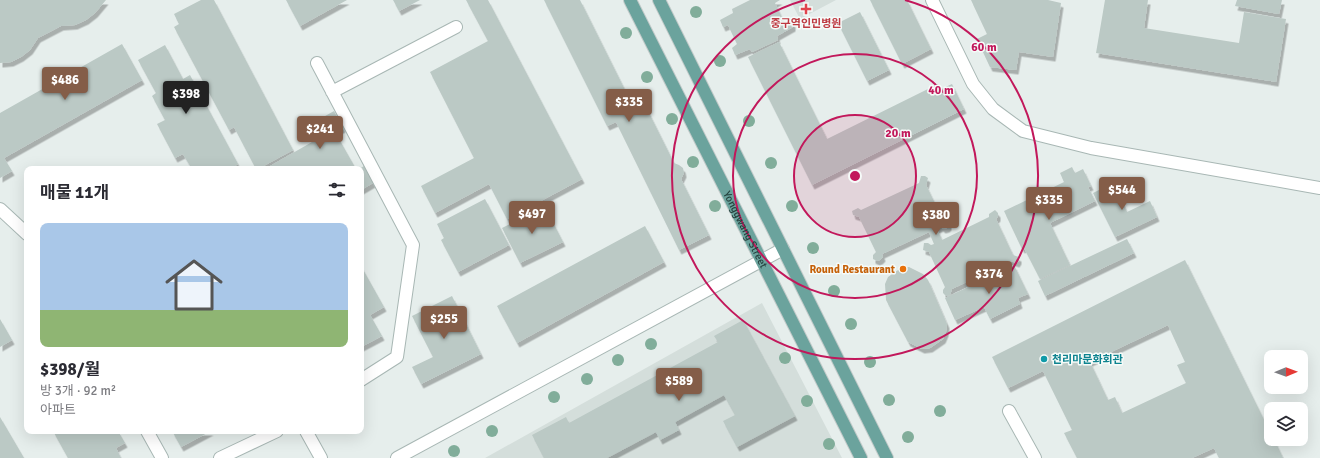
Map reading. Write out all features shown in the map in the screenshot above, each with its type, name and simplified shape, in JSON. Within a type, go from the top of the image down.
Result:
[{"type":"main road","name":"Yonggwang Street","points":[[630,0],[861,458]]},
{"type":"main road","points":[[659,0],[886,458]]},
{"type":"street","points":[[932,0],[973,84],[993,109],[1024,131],[1091,148],[1320,188]]},
{"type":"street","points":[[332,92],[456,28]]},
{"type":"street","points":[[317,63],[413,245],[397,357],[364,378]]},
{"type":"street","points":[[0,209],[24,231]]},
{"type":"street","points":[[397,458],[783,249]]},
{"type":"street","points":[[1009,411],[1035,458]]},
{"type":"street","points":[[149,434],[162,458]]},
{"type":"street","points":[[220,458],[271,434]]},
{"type":"street","points":[[308,434],[321,458]]},
{"type":"shaded area","name":"중구역인민병원","points":[[790,0],[836,0],[800,19]]},
{"type":"shaded area","points":[[762,303],[842,458],[485,458]]},
{"type":"building","points":[[0,0],[106,0],[95,13],[86,20],[75,25],[61,26],[38,38],[30,50],[21,57],[11,62],[0,63]]},
{"type":"building","points":[[201,0],[214,0],[293,150],[264,166],[254,166],[234,127],[229,130],[174,27],[179,24],[174,14]]},
{"type":"building","points":[[286,0],[347,0],[300,26]]},
{"type":"building","points":[[393,0],[420,0],[399,11]]},
{"type":"building","points":[[466,0],[488,0],[582,179],[507,219],[489,184],[435,213],[421,186],[474,158],[430,72],[488,41]]},
{"type":"building","points":[[544,0],[580,0],[636,112],[646,107],[674,163],[683,168],[684,173],[681,179],[709,235],[679,250],[616,122],[607,126]]},
{"type":"building","points":[[750,0],[780,0],[775,3],[784,22],[790,21],[793,23],[793,27],[777,36],[778,40],[752,52],[750,49],[735,55],[732,48],[737,44],[728,25],[723,27],[720,20],[733,13],[732,9]]},
{"type":"building","points":[[870,0],[907,0],[931,49],[902,64]]},
{"type":"building","points":[[971,0],[1048,0],[1061,3],[1053,57],[1019,52],[1016,70],[990,67],[977,39],[987,34]]},
{"type":"building","points":[[1105,0],[1148,0],[1144,28],[1239,43],[1244,12],[1286,19],[1276,82],[1096,53]]},
{"type":"building","points":[[1237,0],[1282,0],[1279,14],[1235,6]]},
{"type":"building","points":[[860,12],[889,70],[867,81],[838,23]]},
{"type":"building","points":[[779,42],[827,139],[938,84],[941,89],[952,84],[964,109],[812,185],[748,57]]},
{"type":"building","points":[[122,44],[142,80],[4,158],[12,171],[0,178],[0,113]]},
{"type":"building","points":[[165,45],[183,79],[190,75],[238,164],[235,166],[190,166],[183,154],[175,158],[157,124],[165,120],[152,96],[156,93],[138,60]]},
{"type":"building","points":[[334,111],[343,128],[335,132],[354,166],[270,166],[319,138],[311,124]]},
{"type":"building","points":[[364,166],[373,183],[364,188]]},
{"type":"building","points":[[1072,167],[1075,173],[1083,169],[1091,186],[1088,187],[1095,201],[1050,223],[1070,265],[1040,279],[1024,248],[1022,249],[1004,211],[1064,182],[1060,173]]},
{"type":"building","points":[[921,176],[928,178],[926,185],[943,220],[949,222],[949,226],[947,228],[943,229],[941,227],[937,229],[942,240],[989,217],[989,214],[995,210],[998,213],[998,217],[996,219],[1013,255],[1019,257],[1017,263],[1010,261],[952,289],[950,295],[946,296],[943,293],[945,287],[929,252],[923,250],[924,243],[931,245],[934,244],[929,232],[882,254],[883,257],[880,260],[877,261],[873,259],[873,255],[876,252],[859,217],[853,215],[852,211],[858,208],[861,210],[919,183]]},
{"type":"building","points":[[1113,183],[1127,212],[1150,201],[1157,217],[1115,237],[1093,193]]},
{"type":"building","points":[[485,199],[509,245],[458,272],[441,240],[444,238],[437,224]]},
{"type":"building","points":[[545,207],[563,242],[520,263],[502,228]]},
{"type":"building","points":[[645,226],[664,262],[517,343],[497,306]]},
{"type":"building","points":[[1127,239],[1134,253],[1045,296],[1038,281]]},
{"type":"building","name":"천리마문화회관","points":[[1185,260],[1264,420],[1264,446],[1277,446],[1283,458],[1219,458],[1214,448],[1192,458],[1077,458],[1064,433],[1072,430],[1043,371],[1008,388],[992,357]],"holes":[[[1168,325],[1185,362],[1177,365],[1186,383],[1122,413],[1115,397],[1108,400],[1090,362]]]},
{"type":"building","points":[[1014,265],[1028,294],[1018,298],[1020,304],[990,319],[984,307],[955,320],[945,298]]},
{"type":"building","points":[[909,267],[923,274],[928,280],[947,324],[943,339],[930,348],[922,349],[908,342],[886,300],[885,284],[888,277],[901,268]]},
{"type":"building","points":[[364,271],[384,307],[370,315],[382,336],[364,345]]},
{"type":"building","points":[[452,296],[481,354],[421,384],[412,367],[433,357],[412,316]]},
{"type":"building","points":[[0,319],[12,340],[0,347]]},
{"type":"building","points":[[743,320],[795,416],[737,447],[723,421],[735,415],[724,395],[675,422],[679,430],[660,440],[656,432],[607,458],[544,458],[532,435],[566,417],[569,423],[718,342],[714,336]]},
{"type":"building","points":[[0,417],[24,458],[0,458]]},
{"type":"building","points":[[55,434],[120,434],[125,443],[116,448],[121,458],[68,458]]},
{"type":"building","points":[[174,434],[205,434],[181,447]]},
{"type":"place","name":"중구역인민병원","points":[[806,9]]},
{"type":"place","name":"Round Restaurant","points":[[903,269]]},
{"type":"place","name":"천리마문화회관","points":[[1044,359]]}]
